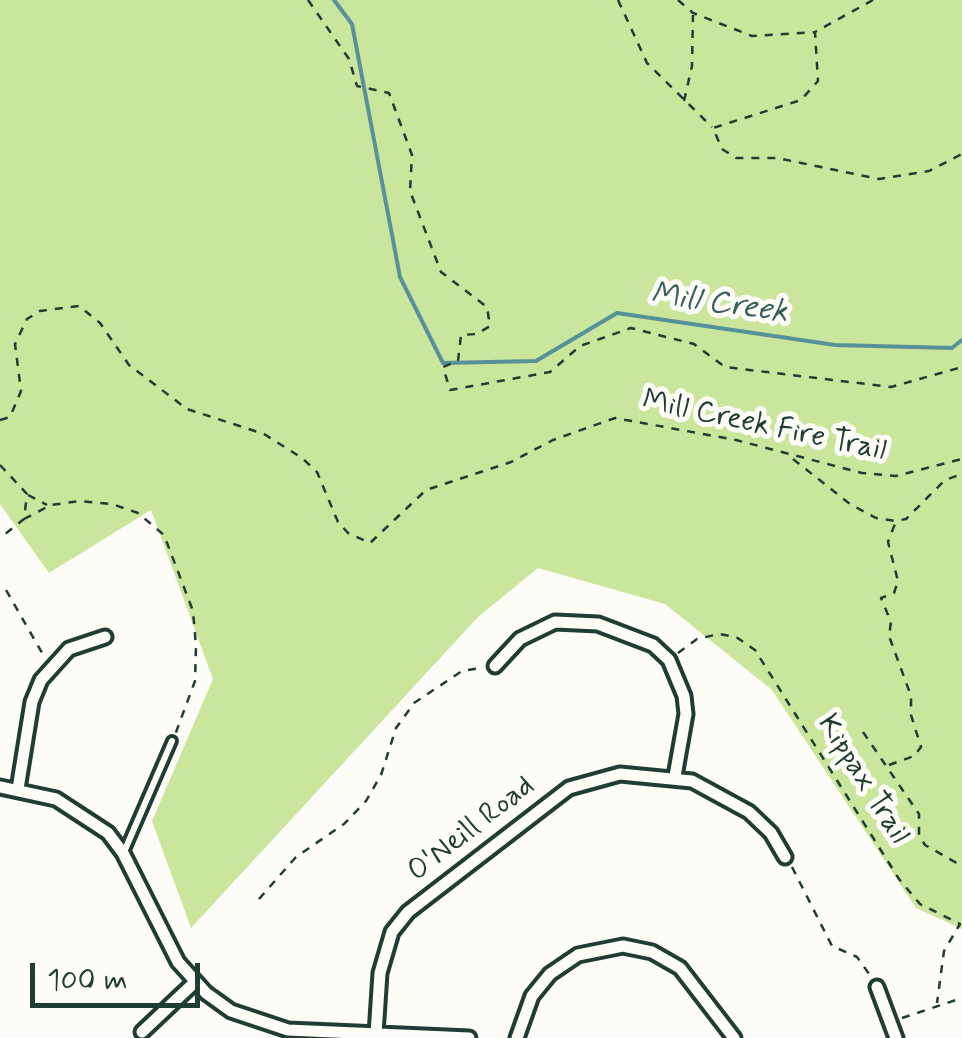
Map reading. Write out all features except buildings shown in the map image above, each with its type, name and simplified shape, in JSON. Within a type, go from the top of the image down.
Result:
[{"type":"street","points":[[495,666],[520,639],[554,622],[621,630],[654,645],[669,660],[680,680],[686,714],[675,776]]},
{"type":"street","points":[[18,789],[32,702],[50,666],[80,643],[104,637]]},
{"type":"street","name":"O'Neill Road","points":[[376,1034],[384,950],[408,912],[569,788],[620,774],[675,776],[712,789],[749,812],[771,833],[786,858]]},
{"type":"street","points":[[0,788],[18,789],[82,813],[108,833],[123,853],[172,951],[195,982],[246,1018],[300,1034],[469,1038]]},
{"type":"street","points":[[518,1038],[532,996],[550,974],[578,955],[623,946],[652,952],[680,968],[734,1038]]},
{"type":"street","points":[[142,1032],[195,982]]},
{"type":"street","points":[[877,986],[896,1038]]},
{"type":"lane","points":[[123,853],[172,741]]},
{"type":"path","points":[[308,0],[349,60],[357,86],[388,93],[412,155],[410,191],[442,272],[486,307],[490,326],[478,334],[461,334],[458,361],[443,366],[450,390],[550,372],[580,346],[631,328],[694,344],[726,367],[891,387],[962,367]]},
{"type":"path","points":[[618,0],[647,63],[713,128],[722,149],[736,158],[777,158],[879,179],[929,171],[962,154]]},
{"type":"path","points":[[678,0],[693,13],[752,36],[815,32],[873,0]]},
{"type":"path","points":[[684,101],[693,53],[693,13]]},
{"type":"path","points":[[713,128],[801,100],[818,81],[815,32]]},
{"type":"path","name":"Mill Creek Fire Trail","points":[[0,420],[10,417],[21,391],[16,344],[27,320],[40,310],[79,306],[100,323],[129,365],[187,408],[264,434],[302,458],[317,472],[338,522],[348,533],[370,542],[426,490],[511,462],[552,440],[615,418],[633,418],[736,440],[862,474],[896,476],[962,460]]},
{"type":"path","points":[[791,457],[850,504],[876,518],[896,521],[906,519],[945,480],[962,474]]},
{"type":"path","points":[[0,465],[27,494],[51,506]]},
{"type":"path","points":[[24,520],[27,494]]},
{"type":"path","points":[[0,538],[51,506],[80,501],[112,504],[138,512],[164,535],[193,611],[196,646],[195,681],[172,741]]},
{"type":"path","points":[[889,765],[914,756],[922,747],[911,715],[912,700],[889,636],[891,622],[880,598],[894,593],[898,581],[888,542],[896,521]]},
{"type":"path","points":[[6,590],[50,666]]},
{"type":"path","name":"Kippax Trail","points":[[669,660],[697,639],[719,634],[736,637],[755,650],[899,879],[920,904],[961,923],[944,951],[937,1004]]},
{"type":"path","points":[[260,898],[296,857],[344,824],[366,801],[381,775],[396,728],[414,703],[462,671],[495,666]]},
{"type":"path","points":[[862,732],[889,765],[919,814],[919,834],[925,845],[962,866]]},
{"type":"path","points":[[786,858],[832,946],[857,957],[877,986]]},
{"type":"path","points":[[892,1022],[962,998]]},
{"type":"green space","points":[[0,0],[962,0],[962,929],[916,908],[772,690],[665,604],[538,568],[478,617],[191,928],[152,821],[213,679],[151,510],[49,573],[0,504]]},
{"type":"waterway","name":"Mill Creek","points":[[334,0],[352,24],[400,277],[443,363],[536,361],[617,313],[835,345],[952,348],[962,340]]}]
